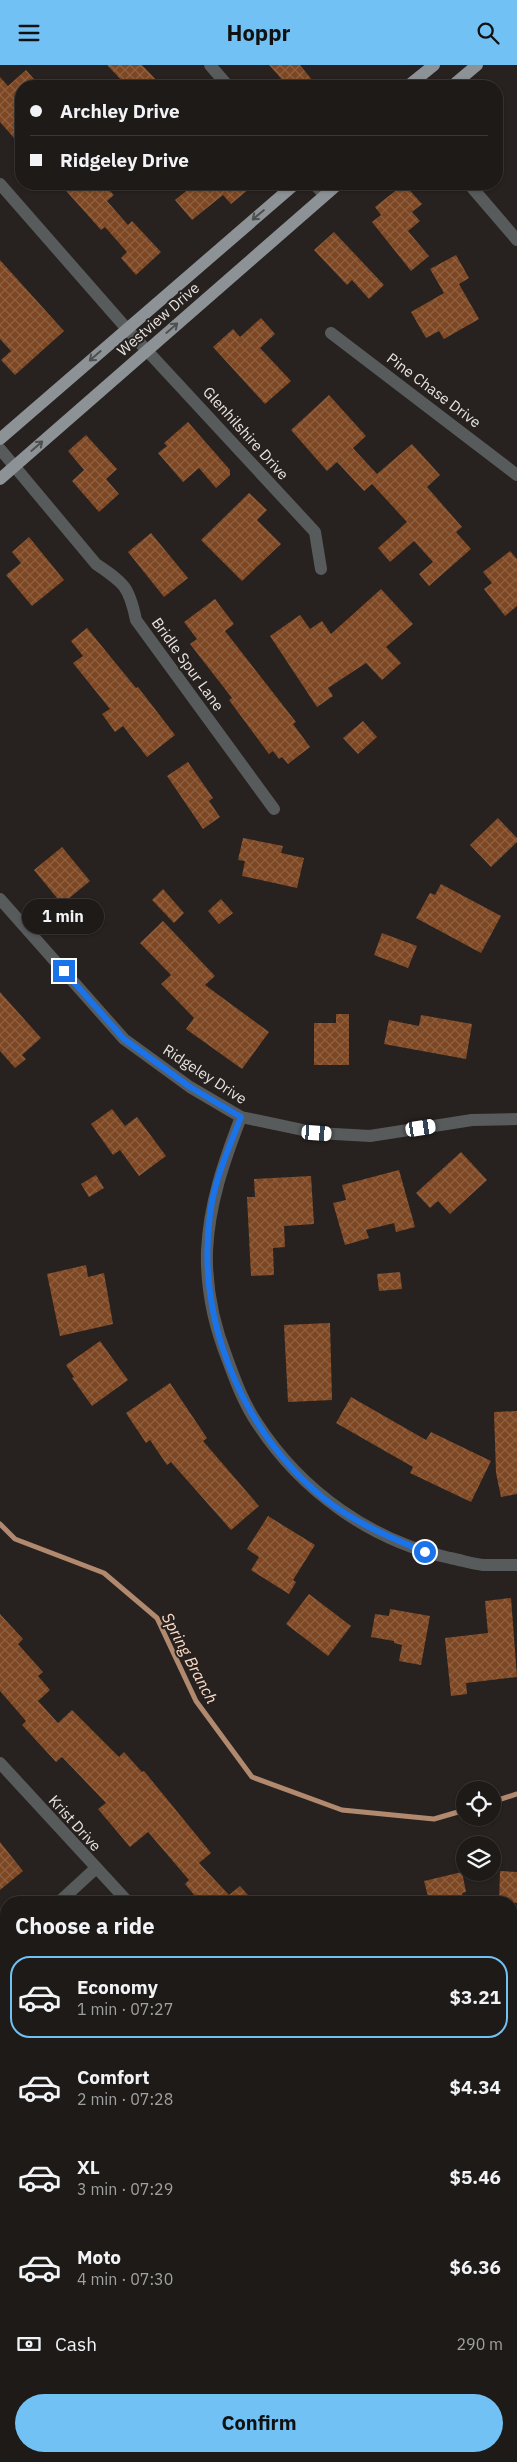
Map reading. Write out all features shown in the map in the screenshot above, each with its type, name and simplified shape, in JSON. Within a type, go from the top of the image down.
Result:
[{"type":"main road","points":[[415,80],[434,65]]},
{"type":"main road","points":[[459,80],[477,65]]},
{"type":"main road","name":"Westview Drive","points":[[0,439],[288,190]]},
{"type":"main road","name":"Westview Drive","points":[[0,479],[331,190]]},
{"type":"street","points":[[210,65],[223,80]]},
{"type":"street","points":[[0,184],[127,329]]},
{"type":"street","points":[[320,190],[325,195]]},
{"type":"street","points":[[475,190],[516,242]]},
{"type":"street","name":"Glenhilshire Drive","points":[[127,329],[315,532],[321,569]]},
{"type":"street","name":"Pine Chase Drive","points":[[331,333],[517,475]]},
{"type":"street","name":"Bridle Spur Lane","points":[[0,449],[96,564],[115,578],[131,595],[136,620],[274,809]]},
{"type":"street","name":"Ridgeley Drive","points":[[0,899],[124,1039],[190,1087],[241,1117],[317,1133],[370,1136],[472,1120],[517,1119]]},
{"type":"street","points":[[241,1117],[226,1156],[210,1212],[207,1253],[211,1305],[220,1338],[235,1381],[256,1423],[281,1455],[322,1497],[370,1529],[425,1552],[481,1565],[517,1565]]},
{"type":"street","name":"Krist Drive","points":[[0,1763],[121,1896]]},
{"type":"street","points":[[66,1896],[96,1869]]},
{"type":"building","points":[[107,65],[142,65],[156,80],[121,80]]},
{"type":"building","points":[[269,65],[300,65],[312,80],[283,80]]},
{"type":"building","points":[[26,70],[35,80],[15,80],[15,139],[0,122],[0,77],[8,86]]},
{"type":"building","points":[[65,190],[109,190],[114,195],[107,201],[128,225],[132,221],[161,252],[136,275],[121,258],[127,252],[105,227],[101,230]]},
{"type":"building","points":[[188,190],[248,190],[231,204],[223,195],[192,220],[175,200]]},
{"type":"building","points":[[396,190],[409,190],[422,204],[412,212],[420,221],[408,231],[429,256],[411,271],[372,222],[381,215],[375,207]]},
{"type":"building","points":[[334,232],[384,285],[369,299],[352,280],[347,285],[314,250]]},
{"type":"building","points":[[456,255],[469,278],[459,284],[479,319],[444,339],[439,331],[426,338],[411,312],[444,293],[430,269]]},
{"type":"building","points":[[0,260],[64,331],[15,375],[1,360],[11,351],[0,339]]},
{"type":"building","points":[[261,318],[275,334],[260,348],[291,381],[265,404],[213,347],[233,329],[240,337]]},
{"type":"building","points":[[329,395],[366,436],[353,448],[377,474],[412,444],[440,475],[427,487],[462,527],[456,532],[471,549],[429,586],[419,574],[433,562],[414,541],[390,562],[378,548],[407,522],[372,484],[364,491],[337,462],[327,471],[291,430]]},
{"type":"building","points":[[188,422],[230,470],[230,475],[216,488],[199,468],[183,482],[158,453],[167,446],[164,443]]},
{"type":"building","points":[[86,435],[117,469],[106,479],[119,494],[99,512],[72,481],[84,470],[68,451]]},
{"type":"building","points":[[249,493],[267,510],[257,520],[281,544],[242,581],[201,540]]},
{"type":"building","points":[[151,533],[188,578],[164,597],[128,552]]},
{"type":"building","points":[[29,537],[64,580],[32,606],[6,575],[21,563],[12,552]]},
{"type":"building","points":[[510,551],[517,559],[517,606],[505,616],[484,589],[492,583],[483,572]]},
{"type":"building","points":[[381,589],[413,624],[386,647],[401,663],[382,680],[366,663],[328,688],[333,696],[317,707],[270,636],[300,615],[310,629],[322,621],[331,634]]},
{"type":"building","points":[[215,599],[234,624],[225,631],[296,722],[293,724],[310,747],[288,764],[282,757],[279,759],[273,751],[269,754],[229,700],[232,698],[190,644],[197,639],[184,622]]},
{"type":"building","points":[[87,628],[136,688],[138,687],[175,735],[147,757],[123,726],[115,732],[102,714],[110,709],[73,663],[83,656],[71,641]]},
{"type":"building","points":[[363,721],[377,737],[358,754],[343,738]]},
{"type":"building","points":[[188,762],[213,798],[209,801],[220,817],[203,829],[167,776]]},
{"type":"building","points":[[498,818],[517,838],[517,842],[491,867],[470,845]]},
{"type":"building","points":[[243,838],[283,846],[281,853],[304,858],[297,888],[242,876],[245,861],[238,860]]},
{"type":"building","points":[[62,847],[90,881],[62,904],[34,870]]},
{"type":"building","points":[[441,884],[501,916],[481,953],[416,918],[430,893],[435,895]]},
{"type":"building","points":[[163,889],[184,913],[174,923],[152,900]]},
{"type":"building","points":[[221,899],[233,913],[219,924],[208,911]]},
{"type":"building","points":[[163,921],[215,976],[205,985],[269,1032],[242,1069],[186,1029],[194,1018],[161,984],[171,975],[140,943]]},
{"type":"building","points":[[382,933],[417,946],[408,968],[374,955]]},
{"type":"building","points":[[0,992],[41,1038],[22,1055],[26,1059],[15,1068],[0,1051]]},
{"type":"building","points":[[336,1014],[349,1014],[349,1065],[314,1065],[314,1023],[336,1023]]},
{"type":"building","points":[[421,1015],[472,1024],[466,1059],[384,1044],[389,1020],[419,1026]]},
{"type":"building","points":[[112,1109],[125,1126],[137,1117],[166,1156],[139,1176],[120,1150],[113,1155],[91,1124]]},
{"type":"building","points":[[461,1152],[487,1180],[450,1214],[438,1201],[430,1208],[416,1193]]},
{"type":"building","points":[[399,1170],[415,1227],[396,1232],[394,1223],[366,1230],[369,1238],[345,1245],[333,1203],[346,1200],[342,1185]]},
{"type":"building","points":[[96,1175],[104,1188],[89,1197],[81,1184]]},
{"type":"building","points":[[311,1176],[314,1224],[284,1226],[285,1247],[273,1248],[274,1275],[251,1276],[247,1197],[255,1197],[254,1179]]},
{"type":"building","points":[[86,1265],[88,1277],[104,1273],[113,1324],[60,1336],[47,1274]]},
{"type":"building","points":[[400,1272],[402,1289],[379,1291],[377,1274]]},
{"type":"building","points":[[330,1323],[332,1400],[288,1402],[284,1325]]},
{"type":"building","points":[[100,1341],[128,1380],[92,1406],[72,1378],[74,1377],[66,1365]]},
{"type":"building","points":[[170,1383],[207,1438],[203,1441],[259,1506],[231,1530],[171,1462],[167,1465],[150,1440],[146,1443],[126,1413]]},
{"type":"building","points":[[351,1397],[426,1440],[431,1432],[491,1461],[471,1502],[410,1473],[413,1467],[336,1423]]},
{"type":"building","points":[[517,1411],[517,1494],[501,1497],[496,1473],[494,1412]]},
{"type":"building","points":[[268,1516],[315,1545],[293,1580],[296,1582],[289,1594],[251,1570],[259,1557],[247,1549]]},
{"type":"building","points":[[309,1594],[351,1626],[328,1656],[286,1624]]},
{"type":"building","points":[[511,1598],[517,1677],[466,1683],[467,1694],[451,1696],[445,1638],[488,1633],[485,1601]]},
{"type":"building","points":[[390,1609],[430,1616],[421,1665],[399,1661],[402,1645],[394,1643],[394,1641],[371,1637],[375,1614],[389,1616]]},
{"type":"building","points":[[0,1614],[23,1639],[18,1644],[43,1672],[38,1676],[50,1690],[38,1701],[58,1723],[72,1710],[119,1757],[124,1752],[142,1772],[144,1771],[211,1853],[199,1863],[229,1895],[240,1886],[249,1896],[195,1896],[185,1884],[189,1880],[148,1832],[130,1847],[98,1809],[106,1803],[62,1757],[56,1762],[22,1725],[26,1721],[0,1691]]},
{"type":"building","points":[[0,1842],[23,1871],[0,1890]]},
{"type":"building","points":[[501,1871],[517,1872],[517,1896],[499,1896]]},
{"type":"building","points":[[456,1873],[456,1881],[464,1881],[466,1892],[462,1893],[463,1896],[428,1896],[424,1881]]},
{"type":"waterway","name":"Spring Branch","points":[[0,1524],[15,1539],[104,1573],[157,1618],[196,1701],[252,1777],[342,1810],[434,1819],[456,1813]]},
{"type":"waterway","name":"Spring Branch","points":[[501,1799],[517,1794]]},
{"type":"route","points":[[64,971],[124,1039],[190,1087],[241,1117],[226,1156],[210,1212],[207,1253],[211,1305],[220,1338],[235,1381],[256,1423],[281,1455],[322,1497],[370,1529],[425,1552]]}]
